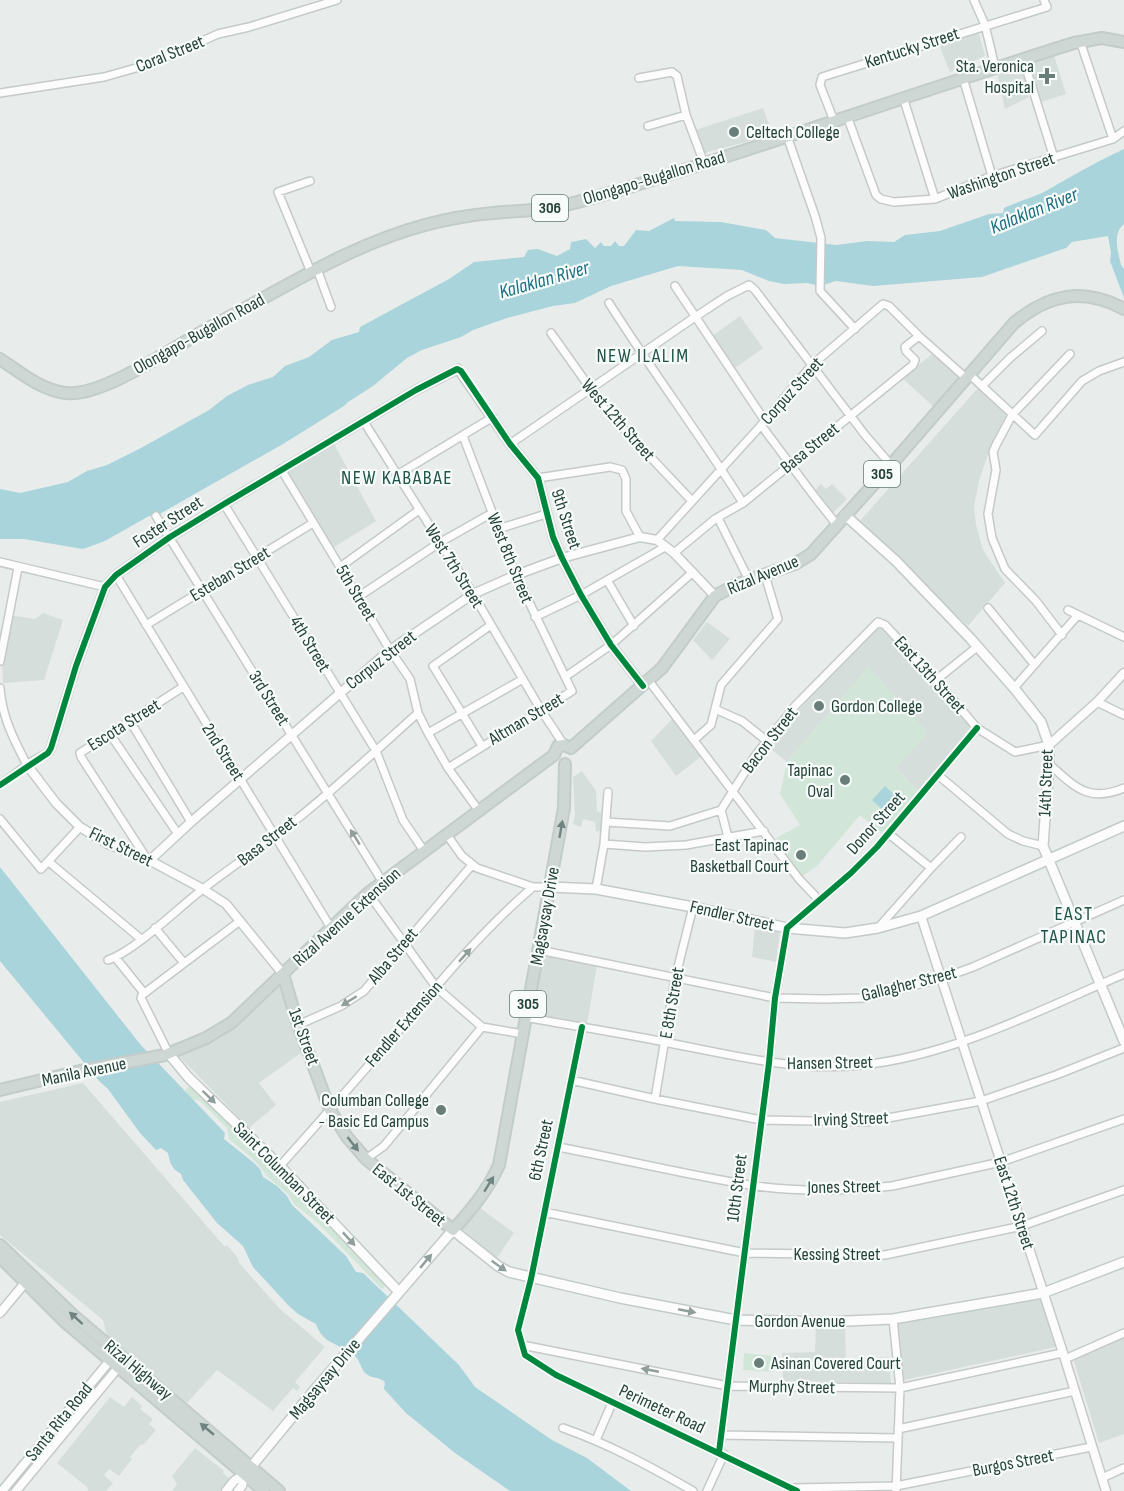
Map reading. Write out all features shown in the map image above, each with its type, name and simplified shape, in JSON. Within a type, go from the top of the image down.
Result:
[{"type":"main road","name":"Olongapo-Bugallon Road","points":[[0,359],[27,378],[48,388],[65,393],[91,391],[117,380],[314,270],[369,245],[422,226],[458,217],[551,208],[623,189],[1080,41],[1102,38],[1124,42]]},
{"type":"main road","name":"Rizal Avenue","points":[[568,747],[662,668],[715,596],[748,579],[795,564],[811,554],[1014,323],[1041,304],[1072,296],[1102,299],[1124,309]]},
{"type":"main road","name":"14th Street","points":[[845,515],[896,561],[977,646],[1041,722],[1048,745],[1049,764],[1043,846],[1124,1041]]},
{"type":"main road","name":"305","points":[[554,755],[556,749],[568,747],[573,754],[572,759],[565,764]]},
{"type":"main road","points":[[554,755],[557,762],[565,764]]},
{"type":"main road","name":"Rizal Avenue Extension","points":[[169,1054],[206,1038],[231,1023],[382,881],[554,755]]},
{"type":"main road","name":"Magsaysay Drive","points":[[453,1230],[478,1201],[492,1181],[499,1165],[564,808],[565,764]]},
{"type":"main road","name":"Fendler Street","points":[[550,887],[596,889],[787,928],[811,932],[845,933],[878,928],[921,916],[1124,826]]},
{"type":"main road","name":"1st Street","points":[[283,974],[298,1025],[330,1110],[347,1137],[366,1160]]},
{"type":"main road","name":"Manila Avenue","points":[[0,1090],[80,1071],[169,1054]]},
{"type":"main road","name":"Saint Columban Street","points":[[169,1054],[188,1077],[280,1166],[396,1296]]},
{"type":"main road","name":"East 1st Street","points":[[366,1160],[453,1230]]},
{"type":"main road","name":"305","points":[[396,1296],[453,1230]]},
{"type":"main road","name":"Gordon Avenue","points":[[453,1230],[498,1266],[531,1279],[736,1320],[825,1322],[892,1319],[1043,1293],[1124,1262]]},
{"type":"main road","name":"Rizal Highway","points":[[0,1245],[28,1279]]},
{"type":"main road","name":"Rizal Highway","points":[[0,1257],[248,1471],[279,1491]]},
{"type":"main road","name":"Magsaysay Drive","points":[[248,1471],[396,1296]]},
{"type":"main road","name":"Rizal Highway","points":[[248,1471],[264,1491]]},
{"type":"street","name":"Coral Street","points":[[0,93],[104,77],[127,71],[150,64],[218,34],[337,0]]},
{"type":"street","points":[[974,0],[985,25],[995,68]]},
{"type":"street","name":"Kentucky Street","points":[[834,121],[820,85],[822,77],[1046,3]]},
{"type":"street","points":[[1080,41],[1113,139]]},
{"type":"street","points":[[1023,58],[1054,158]]},
{"type":"street","points":[[639,78],[672,72],[676,76],[704,163]]},
{"type":"street","points":[[963,78],[992,176]]},
{"type":"street","points":[[903,97],[935,199]]},
{"type":"street","points":[[648,126],[687,115]]},
{"type":"street","name":"Washington Street","points":[[848,116],[876,195],[881,199],[894,202],[935,199],[992,176],[1113,139],[1124,131]]},
{"type":"street","points":[[787,136],[821,238],[820,291],[855,329]]},
{"type":"street","points":[[310,181],[278,192],[331,307]]},
{"type":"street","points":[[510,444],[695,317],[749,285],[865,435],[891,465]]},
{"type":"street","points":[[675,286],[790,464],[837,525]]},
{"type":"street","points":[[609,303],[641,354],[743,503]]},
{"type":"street","name":"Corpuz Street","points":[[148,860],[390,650],[472,594],[562,558],[640,537],[657,540],[812,365],[883,304],[886,304],[918,336]]},
{"type":"street","points":[[983,385],[1042,330]]},
{"type":"street","name":"West 12th Street","points":[[551,333],[589,389],[634,441],[692,501]]},
{"type":"street","points":[[918,336],[968,376],[983,385],[1035,435],[1082,381],[1099,371],[1124,362]]},
{"type":"street","name":"Basa Street","points":[[674,553],[718,518],[743,503],[913,364],[915,360],[905,348],[918,336]]},
{"type":"street","points":[[1062,635],[999,558],[989,529],[989,501],[997,468],[994,449],[1012,415],[1070,354]]},
{"type":"street","name":"9th Street","points":[[454,370],[461,371],[510,444],[538,478],[546,514],[562,558],[611,645],[694,740],[800,879],[819,900]]},
{"type":"street","name":"Foster Street","points":[[0,785],[48,753],[51,748],[76,666],[105,587],[116,575],[170,537],[281,469],[454,370]]},
{"type":"street","points":[[397,475],[493,417]]},
{"type":"street","name":"West 7th Street","points":[[364,422],[472,594],[541,710],[568,747]]},
{"type":"street","name":"West 8th Street","points":[[464,436],[516,575],[565,677]]},
{"type":"street","points":[[538,478],[610,467],[622,470],[626,479],[626,511],[640,537]]},
{"type":"street","name":"5th Street","points":[[281,469],[390,650],[410,679],[418,713],[428,733],[448,768],[478,811]]},
{"type":"street","name":"4th Street","points":[[224,504],[376,751],[403,820],[424,851]]},
{"type":"street","points":[[340,567],[418,510]]},
{"type":"street","points":[[358,597],[439,543],[492,513]]},
{"type":"street","points":[[498,529],[546,514]]},
{"type":"street","name":"3rd Street","points":[[156,516],[382,881]]},
{"type":"street","points":[[718,518],[748,579]]},
{"type":"street","name":"Esteban Street","points":[[146,625],[314,523]]},
{"type":"street","points":[[657,540],[674,553],[715,596]]},
{"type":"street","points":[[535,617],[581,595],[665,547]]},
{"type":"street","points":[[0,562],[105,587]]},
{"type":"street","points":[[0,661],[18,567]]},
{"type":"street","name":"Altman Street","points":[[448,768],[572,692],[565,677],[611,645],[693,572]]},
{"type":"street","name":"2nd Street","points":[[116,575],[331,928]]},
{"type":"street","points":[[694,740],[711,725],[721,686],[778,620],[765,575]]},
{"type":"street","points":[[608,580],[634,626]]},
{"type":"street","points":[[988,608],[1034,664]]},
{"type":"street","points":[[1068,610],[1124,637]]},
{"type":"street","points":[[1014,688],[1078,615]]},
{"type":"street","name":"East 13th Street","points":[[876,623],[880,622],[885,625],[977,728],[1015,752],[1048,745]]},
{"type":"street","name":"Bacon Street","points":[[721,810],[767,741],[795,706],[876,623]]},
{"type":"street","points":[[482,746],[434,668],[434,664],[491,625]]},
{"type":"street","points":[[936,680],[977,646]]},
{"type":"street","points":[[1048,745],[1097,702],[1124,673]]},
{"type":"street","points":[[428,733],[523,679]]},
{"type":"street","name":"Escota Street","points":[[148,860],[81,757],[81,753],[83,749],[183,687]]},
{"type":"street","name":"First Street","points":[[0,688],[6,722],[27,765],[56,803],[80,827],[108,844],[148,860],[226,904],[283,974]]},
{"type":"street","points":[[1097,702],[1124,715]]},
{"type":"street","points":[[715,710],[742,721],[767,741]]},
{"type":"street","name":"Basa Street","points":[[144,993],[112,959],[274,837],[418,713]]},
{"type":"street","points":[[130,721],[191,822]]},
{"type":"street","name":"Donor Street","points":[[787,928],[851,873],[889,834],[977,728]]},
{"type":"street","points":[[110,734],[178,834]]},
{"type":"street","points":[[1049,764],[1077,789],[1086,793],[1100,794],[1124,788]]},
{"type":"street","points":[[938,775],[1008,834],[1023,842],[1043,846]]},
{"type":"street","points":[[596,889],[604,844],[608,792]]},
{"type":"street","points":[[606,822],[670,826],[721,810],[728,837]]},
{"type":"street","points":[[0,819],[39,868],[43,869],[80,827]]},
{"type":"street","points":[[604,844],[645,847],[686,845],[764,831]]},
{"type":"street","points":[[889,834],[931,868]]},
{"type":"street","points":[[447,835],[472,865]]},
{"type":"street","points":[[878,928],[961,837]]},
{"type":"street","points":[[49,862],[141,939]]},
{"type":"street","name":"Fendler Street","points":[[472,865],[533,887],[550,887]]},
{"type":"street","name":"Alba Street","points":[[298,1025],[341,1006],[358,995],[472,865]]},
{"type":"street","name":"Fendler Extension","points":[[280,1166],[436,987],[494,924],[533,887]]},
{"type":"street","points":[[368,893],[436,987],[482,1026],[523,1034]]},
{"type":"street","name":"Gallagher Street","points":[[539,950],[775,998],[865,998],[940,980],[1124,900]]},
{"type":"street","name":"E 8th Street","points":[[655,1099],[675,979],[693,907]]},
{"type":"street","name":"East 12th Street","points":[[921,916],[1106,1491]]},
{"type":"street","points":[[169,1054],[141,998],[144,993],[240,921]]},
{"type":"street","points":[[155,928],[184,963]]},
{"type":"street","name":"10th Street","points":[[707,1491],[722,1453],[722,1436],[769,1063],[775,998],[787,928]]},
{"type":"street","name":"Hansen Street","points":[[525,1017],[769,1063],[817,1066],[863,1065],[912,1056],[962,1043],[1124,974]]},
{"type":"street","points":[[366,1160],[384,1146],[482,1026]]},
{"type":"street","name":"6th Street","points":[[522,1345],[518,1330],[531,1279],[582,1027]]},
{"type":"street","name":"Irving Street","points":[[571,1080],[761,1120],[866,1122],[981,1101],[1124,1048]]},
{"type":"street","name":"Jones Street","points":[[558,1146],[752,1186],[809,1189],[874,1188],[1001,1162],[1124,1119]]},
{"type":"street","name":"Kessing Street","points":[[544,1212],[745,1252],[885,1255],[1022,1226],[1124,1190]]},
{"type":"street","points":[[0,1313],[28,1279]]},
{"type":"street","points":[[892,1319],[900,1388],[896,1489]]},
{"type":"street","name":"Murphy Street","points":[[522,1345],[728,1386],[900,1388],[1064,1356],[1124,1333]]},
{"type":"street","name":"Perimeter Road","points":[[522,1345],[525,1355],[530,1360],[612,1403],[722,1453],[794,1490]]},
{"type":"street","name":"Santa Rita Road","points":[[2,1491],[118,1360]]},
{"type":"street","name":"Santa Rita Road","points":[[16,1491],[118,1360]]},
{"type":"street","points":[[898,1429],[1075,1391]]},
{"type":"street","points":[[596,1440],[612,1403]]},
{"type":"street","points":[[563,1428],[642,1461],[693,1491]]},
{"type":"street","points":[[722,1436],[897,1438]]},
{"type":"street","name":"Burgos Street","points":[[794,1490],[896,1489],[1091,1447]]},
{"type":"street","points":[[1102,1478],[1124,1468]]},
{"type":"street","points":[[226,1491],[234,1481],[248,1471]]},
{"type":"street","points":[[238,1491],[248,1471]]},
{"type":"shaded area","points":[[977,26],[985,56],[950,72],[937,40]]},
{"type":"shaded area","name":"Sta. Veronica Hospital","points":[[1052,49],[1066,94],[1041,102],[1027,57]]},
{"type":"shaded area","points":[[1021,65],[1029,97],[1005,109],[997,73]]},
{"type":"shaded area","name":"Celtech College","points":[[763,108],[773,135],[704,153],[695,130]]},
{"type":"shaded area","points":[[740,316],[763,348],[734,369],[711,337]]},
{"type":"shaded area","points":[[932,354],[960,378],[935,408],[902,378]]},
{"type":"shaded area","points":[[978,388],[1010,417],[988,454],[974,506],[976,525],[983,550],[1005,583],[968,626],[858,523]]},
{"type":"shaded area","points":[[333,442],[376,521],[331,549],[283,471]]},
{"type":"shaded area","points":[[821,484],[826,489],[832,484],[847,499],[831,515],[812,493]]},
{"type":"shaded area","points":[[43,613],[63,620],[44,680],[3,683],[2,663],[10,615],[35,619]]},
{"type":"shaded area","points":[[707,622],[730,639],[712,660],[693,640]]},
{"type":"shaded area","points":[[880,625],[975,726],[919,792],[896,768],[869,667],[787,762],[767,746],[853,649]]},
{"type":"shaded area","points":[[673,718],[702,756],[676,776],[651,741]]},
{"type":"shaded area","points":[[582,771],[596,791],[597,811],[602,813],[606,822],[601,830],[596,832],[595,822],[583,819],[581,827],[573,824],[575,814],[573,777]]},
{"type":"shaded area","points":[[755,925],[780,931],[776,962],[752,957]]},
{"type":"shaded area","points":[[543,954],[597,965],[587,1024],[532,1013]]},
{"type":"shaded area","points":[[280,982],[302,1052],[259,1083],[276,1105],[249,1128],[176,1053],[195,1047]]},
{"type":"shaded area","points":[[83,1083],[225,1247],[227,1245],[238,1258],[239,1263],[280,1309],[325,1347],[295,1382],[300,1387],[297,1391],[293,1388],[273,1411],[217,1370],[187,1403],[107,1336],[103,1320],[0,1235],[0,1102]]},
{"type":"shaded area","points":[[480,1208],[514,1233],[497,1258],[461,1228]]},
{"type":"shaded area","points":[[1039,1295],[1056,1347],[904,1380],[897,1324]]},
{"type":"shaded area","points":[[816,1326],[845,1326],[846,1359],[889,1357],[891,1383],[783,1381],[782,1353],[815,1352]]},
{"type":"shaded area","points":[[1124,1335],[1124,1434],[1099,1443],[1072,1355]]},
{"type":"shaded area","points":[[110,1397],[124,1407],[132,1397],[142,1406],[140,1409],[153,1419],[149,1424],[156,1430],[130,1457],[132,1459],[119,1476],[109,1469],[104,1475],[113,1483],[106,1491],[88,1491],[87,1487],[57,1463]]},
{"type":"shaded area","points":[[195,1448],[224,1471],[223,1473],[230,1479],[220,1491],[172,1491],[177,1484],[172,1476]]},
{"type":"green space","name":"Tapinac Oval","points":[[869,667],[928,733],[896,768],[919,792],[882,833],[860,815],[817,866],[801,877],[776,838],[800,825],[780,794],[787,762]]},
{"type":"green space","points":[[193,1083],[386,1286],[382,1289],[319,1224],[294,1204],[289,1195],[269,1178],[254,1160],[229,1139],[227,1128],[200,1101],[191,1099],[185,1090]]},
{"type":"green space","name":"Asinan Covered Court","points":[[744,1353],[775,1356],[774,1372],[743,1370]]},
{"type":"water","name":"Kalaklan River","points":[[1124,149],[1124,224],[1118,233],[1117,243],[1121,265],[1124,269],[1124,298],[1110,261],[1108,236],[1072,242],[1066,248],[982,277],[873,286],[836,281],[820,286],[807,283],[784,284],[769,281],[742,270],[678,266],[611,286],[575,303],[553,306],[507,318],[422,350],[407,358],[344,406],[283,444],[156,516],[149,516],[105,541],[83,549],[24,539],[0,539],[0,489],[20,493],[68,482],[87,471],[107,465],[209,410],[227,396],[248,385],[273,377],[285,366],[309,357],[332,340],[359,332],[360,327],[449,279],[474,262],[524,257],[528,250],[538,249],[557,256],[570,249],[571,242],[586,239],[595,248],[601,242],[604,246],[611,246],[615,241],[619,246],[624,246],[636,230],[649,231],[674,218],[675,221],[721,222],[766,230],[775,238],[836,245],[867,241],[894,242],[905,235],[940,231],[989,214],[1003,213],[1004,208],[1044,192]]},
{"type":"water","points":[[885,786],[902,802],[889,816],[872,800]]},
{"type":"water","points":[[0,867],[140,1044],[225,1133],[224,1139],[254,1163],[260,1169],[263,1177],[287,1196],[292,1205],[346,1256],[356,1272],[363,1273],[459,1365],[475,1387],[552,1440],[587,1458],[631,1491],[510,1491],[455,1453],[406,1413],[384,1389],[385,1382],[366,1374],[355,1356],[327,1340],[316,1324],[289,1306],[253,1267],[243,1246],[217,1223],[183,1180],[181,1174],[174,1169],[168,1153],[161,1148],[156,1150],[140,1133],[108,1089],[0,961]]},
{"type":"cycle path","points":[[0,785],[48,753],[51,748],[76,666],[105,587],[116,575],[170,537],[224,504],[416,390],[457,369],[461,371],[510,444],[538,478],[553,537],[562,558],[611,645],[643,686]]},
{"type":"cycle path","points":[[719,1452],[769,1063],[775,998],[787,928],[851,873],[877,847],[977,728]]},
{"type":"cycle path","points":[[582,1027],[531,1279],[518,1330],[525,1355],[556,1375],[797,1491]]},
{"type":"place","name":"Sta. Veronica Hospital","points":[[1047,76]]},
{"type":"place","name":"Celtech College","points":[[734,132]]},
{"type":"place","name":"Gordon College","points":[[819,706]]},
{"type":"place","name":"Tapinac Oval","points":[[845,780]]},
{"type":"place","name":"East Tapinac Basketball Court","points":[[801,855]]},
{"type":"place","name":"Columban College - Basic Ed Campus","points":[[441,1110]]},
{"type":"place","name":"Asinan Covered Court","points":[[759,1363]]},
{"type":"district","name":"NEW ILALIM","points":[[643,356]]},
{"type":"district","name":"NEW KABABAE","points":[[397,478]]},
{"type":"district","name":"EAST TAPINAC","points":[[1074,926]]}]
